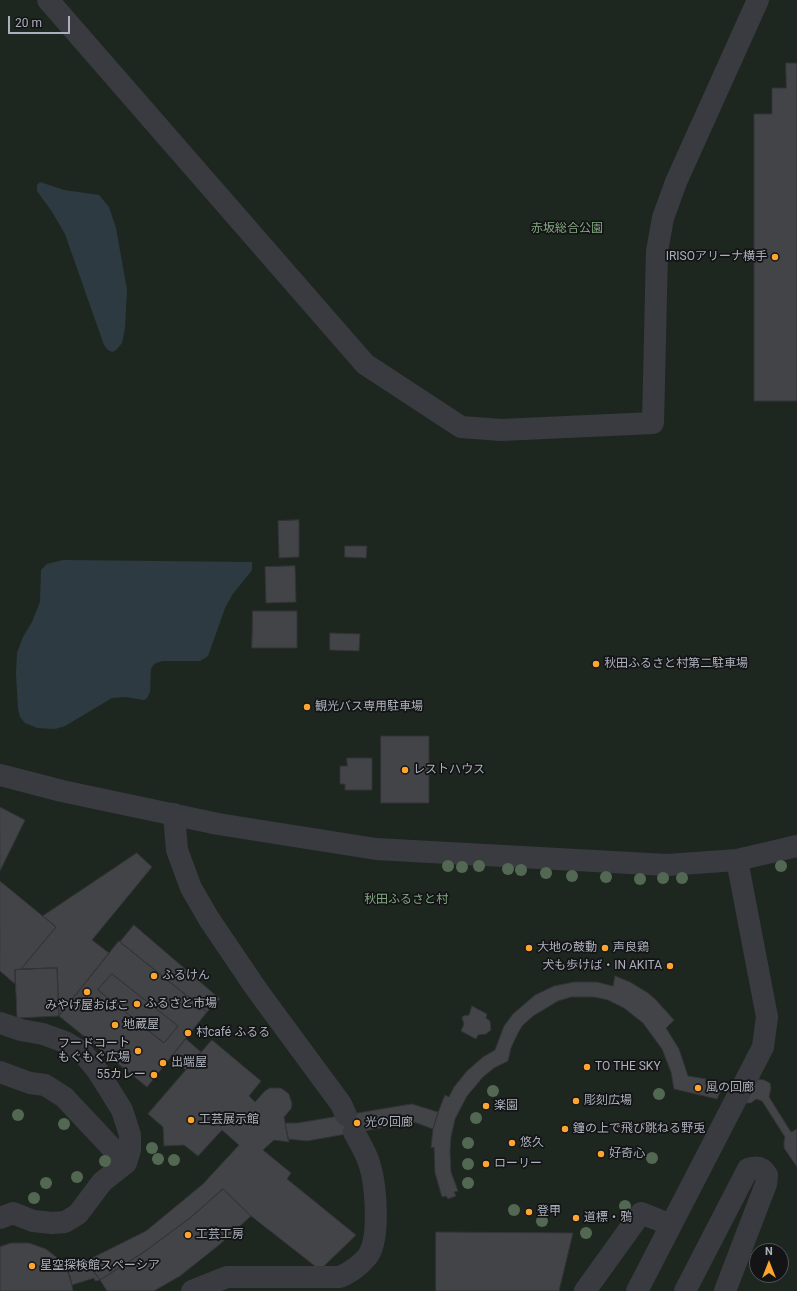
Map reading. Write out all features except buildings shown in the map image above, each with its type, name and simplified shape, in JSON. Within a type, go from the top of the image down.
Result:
[{"type":"street","points":[[48,0],[365,364],[460,427],[501,430],[653,423],[657,251],[663,218],[676,182],[758,0]]},
{"type":"street","points":[[0,775],[62,791],[218,824],[376,849],[667,866],[737,860],[797,846]]},
{"type":"street","points":[[174,814],[177,850],[191,888],[257,990],[341,1104],[368,1160],[373,1179],[375,1205],[375,1240],[368,1257],[353,1271],[340,1277],[227,1277],[192,1291]]},
{"type":"street","points":[[637,1291],[763,1047],[767,1017],[737,860]]},
{"type":"street","points":[[0,1023],[21,1030],[43,1034],[65,1042],[82,1052],[97,1070],[122,1110],[130,1135],[130,1150],[126,1163],[102,1182],[78,1214],[65,1222],[52,1223],[33,1220],[13,1213],[0,1218]]},
{"type":"street","points":[[0,1072],[30,1082],[45,1085],[64,1097],[126,1163]]},
{"type":"street","points":[[685,1291],[748,1168],[756,1166],[763,1169],[767,1175],[766,1184],[725,1291]]},
{"type":"street","points":[[585,1291],[641,1213],[671,1225]]},
{"type":"green space","name":"秋田ふるさと村","points":[[0,0],[797,0],[797,1291],[0,1291]]},
{"type":"shaded area","points":[[40,182],[64,190],[99,195],[109,207],[116,228],[127,290],[125,328],[122,343],[112,352],[104,345],[65,234],[51,210],[37,191],[37,185]]},
{"type":"shaded area","points":[[63,560],[252,562],[252,570],[232,595],[225,608],[208,656],[200,661],[162,661],[154,664],[151,669],[150,692],[144,700],[126,697],[112,698],[65,726],[55,729],[37,728],[25,723],[20,717],[18,709],[16,674],[17,653],[40,602],[41,570],[47,564]]},
{"type":"place","name":"IRISOアリーナ横手","points":[[775,257]]},
{"type":"place","name":"秋田ふるさと村第二駐車場","points":[[596,664]]},
{"type":"place","name":"観光バス専用駐車場","points":[[307,707]]},
{"type":"place","name":"レストハウス","points":[[405,770]]},
{"type":"place","name":"大地の鼓動","points":[[529,948]]},
{"type":"place","name":"声良鶏","points":[[605,948]]},
{"type":"place","name":"犬も歩けば・IN AKITA","points":[[670,966]]},
{"type":"place","name":"ふるけん","points":[[154,976]]},
{"type":"place","name":"みやげ屋おばこ","points":[[87,992]]},
{"type":"place","name":"ふるさと市場","points":[[137,1004]]},
{"type":"place","name":"地蔵屋","points":[[115,1025]]},
{"type":"place","name":"村café ふるる","points":[[188,1033]]},
{"type":"place","name":"フードコート もぐもぐ広場","points":[[138,1051]]},
{"type":"place","name":"出端屋","points":[[163,1063]]},
{"type":"place","name":"TO THE SKY","points":[[587,1067]]},
{"type":"place","name":"55カレー","points":[[154,1075]]},
{"type":"place","name":"風の回廊","points":[[698,1088]]},
{"type":"place","name":"彫刻広場","points":[[576,1101]]},
{"type":"place","name":"楽園","points":[[486,1106]]},
{"type":"place","name":"工芸展示館","points":[[191,1120]]},
{"type":"place","name":"光の回廊","points":[[357,1123]]},
{"type":"place","name":"鐘の上で飛び跳ねる野兎","points":[[565,1129]]},
{"type":"place","name":"悠久","points":[[512,1143]]},
{"type":"place","name":"好奇心","points":[[601,1154]]},
{"type":"place","name":"ローリー","points":[[486,1164]]},
{"type":"place","name":"登甲","points":[[529,1212]]},
{"type":"place","name":"道標・鴉","points":[[576,1218]]},
{"type":"place","name":"工芸工房","points":[[188,1235]]},
{"type":"place","name":"星空探検館スペーシア","points":[[32,1266]]},
{"type":"park label","name":"赤坂総合公園","points":[[567,229]]}]
